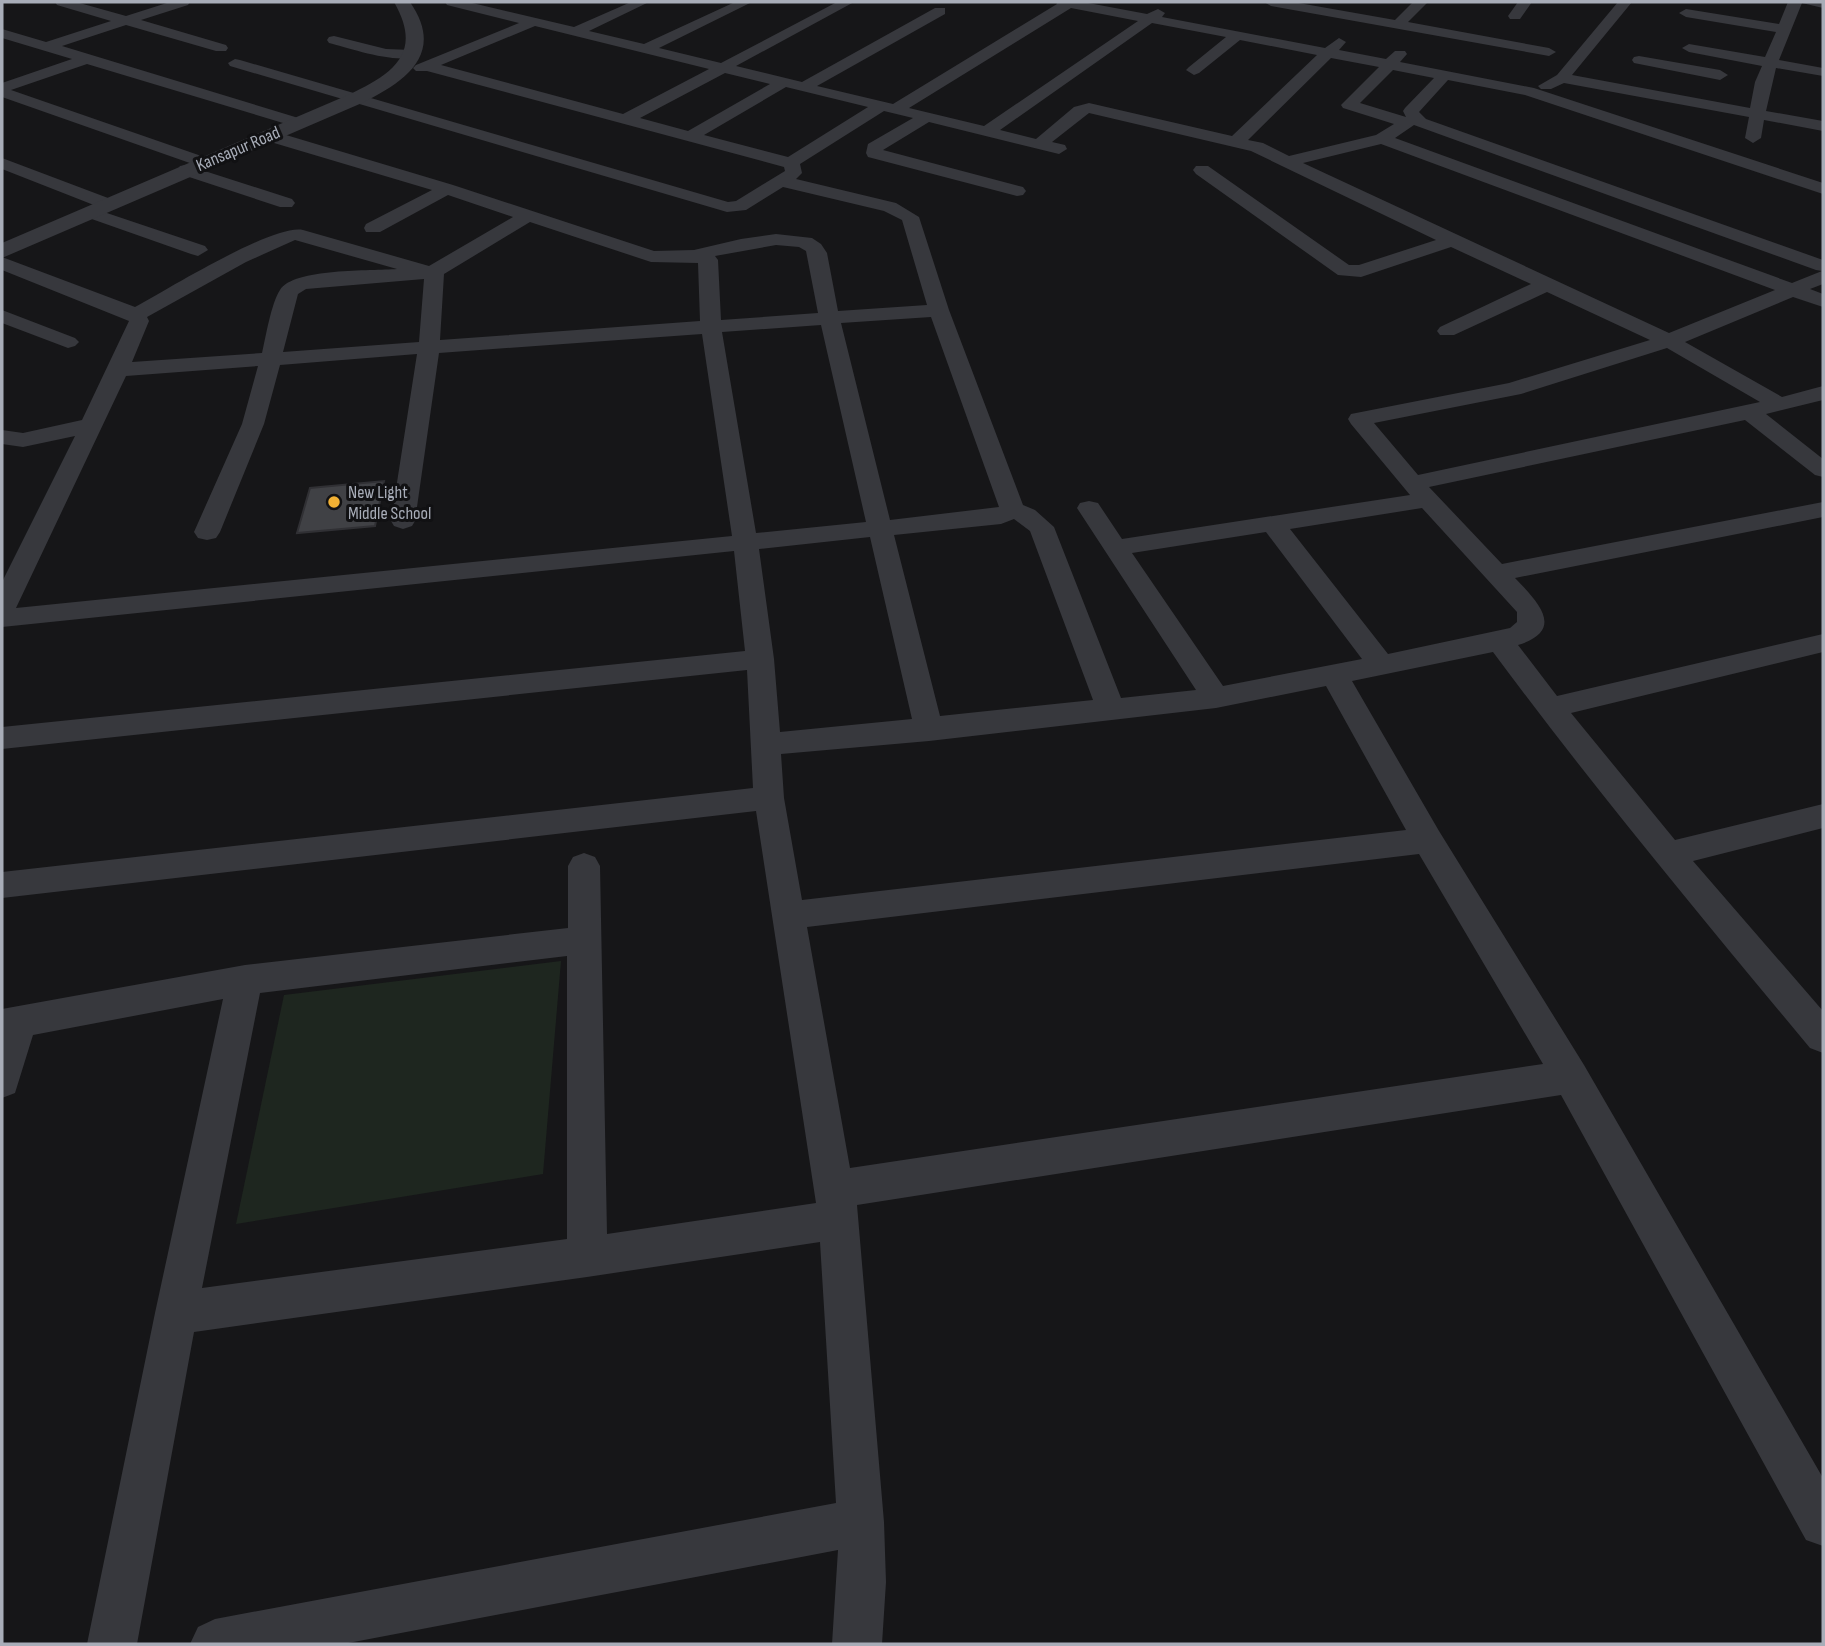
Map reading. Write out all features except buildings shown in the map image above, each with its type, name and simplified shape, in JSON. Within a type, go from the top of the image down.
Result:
[{"type":"street","points":[[62,2],[221,48]]},
{"type":"street","points":[[45,47],[183,2]]},
{"type":"street","name":"Kansapur Road","points":[[3,253],[355,99],[401,73],[419,60],[412,17],[402,2]]},
{"type":"street","points":[[452,2],[1067,151]]},
{"type":"street","points":[[575,32],[642,2]]},
{"type":"street","points":[[645,49],[745,2]]},
{"type":"street","points":[[626,118],[847,2]]},
{"type":"street","points":[[235,63],[727,207],[740,206],[786,172],[888,107],[1067,2],[1528,91],[1823,189]]},
{"type":"street","points":[[987,131],[1173,2]]},
{"type":"street","points":[[1271,2],[1314,5],[1398,25],[1549,52]]},
{"type":"street","points":[[1398,25],[1420,2]]},
{"type":"street","points":[[1516,16],[1525,2]]},
{"type":"street","points":[[1528,91],[1562,78],[1625,2]]},
{"type":"street","points":[[1639,60],[1750,80],[1771,63],[1795,2]]},
{"type":"street","points":[[1808,2],[1823,4]]},
{"type":"street","points":[[503,14],[523,6]]},
{"type":"street","points":[[1687,8],[1783,29]]},
{"type":"street","points":[[804,87],[940,11]]},
{"type":"street","points":[[419,60],[533,22]]},
{"type":"street","points":[[1422,29],[1391,65],[1349,105],[1411,120],[1823,266]]},
{"type":"street","points":[[2,33],[299,123]]},
{"type":"street","points":[[1194,70],[1238,35]]},
{"type":"street","points":[[1237,141],[1330,53],[1344,35]]},
{"type":"street","points":[[334,40],[419,60],[691,136],[910,217],[939,310],[1012,509],[1026,515],[1041,527],[1111,710]]},
{"type":"street","points":[[1689,48],[1823,72]]},
{"type":"street","points":[[2,90],[86,59]]},
{"type":"street","points":[[671,74],[695,62]]},
{"type":"street","points":[[1411,120],[1411,111],[1415,104],[1445,75]]},
{"type":"street","points":[[1562,78],[1823,126]]},
{"type":"street","points":[[1750,80],[1759,114],[1753,138]]},
{"type":"street","points":[[691,136],[783,82]]},
{"type":"street","points":[[2,90],[286,203]]},
{"type":"street","points":[[598,111],[622,99]]},
{"type":"street","points":[[1040,144],[1080,110],[1089,108],[1257,147],[1451,241],[1669,341],[1777,403]]},
{"type":"street","points":[[1320,153],[1360,108]]},
{"type":"street","points":[[927,117],[874,148],[874,153],[1017,191]]},
{"type":"street","points":[[1286,162],[1382,139],[1411,120]]},
{"type":"street","points":[[270,135],[659,258],[698,255],[756,243],[786,240],[808,243],[817,252],[829,317],[929,730]]},
{"type":"street","points":[[1382,139],[1823,301]]},
{"type":"street","points":[[2,163],[198,250]]},
{"type":"street","points":[[1202,170],[1345,271],[1361,271],[1451,241]]},
{"type":"street","points":[[373,228],[447,189]]},
{"type":"street","points":[[207,532],[253,424],[289,291],[293,287],[319,280],[432,273],[527,216]]},
{"type":"street","points":[[136,314],[239,258],[296,234],[432,273],[436,277],[429,346],[403,521]]},
{"type":"street","points":[[2,608],[118,370],[139,321],[136,314],[3,253]]},
{"type":"street","points":[[698,255],[708,260],[711,326],[745,540],[760,659],[769,798],[837,1204],[861,1522],[862,1582],[857,1644]]},
{"type":"street","points":[[764,745],[929,730],[1216,698],[1520,635],[1531,625],[1532,618],[1526,606],[1419,492],[1359,419],[1513,389],[1669,341],[1823,277]]},
{"type":"street","points":[[1447,331],[1548,284]]},
{"type":"street","points":[[118,370],[939,310]]},
{"type":"street","points":[[2,316],[68,342]]},
{"type":"street","points":[[1115,548],[1273,524],[1419,492],[1823,393]]},
{"type":"street","points":[[1749,412],[1814,453],[1823,470]]},
{"type":"street","points":[[9,441],[91,425]]},
{"type":"street","points":[[2,618],[880,526],[1001,516],[1012,509]]},
{"type":"street","points":[[1089,509],[1216,698]]},
{"type":"street","points":[[1494,574],[1823,509]]},
{"type":"street","points":[[1273,524],[1382,665]]},
{"type":"street","points":[[1500,641],[1549,708],[1668,855],[1823,1037]]},
{"type":"street","points":[[1549,708],[1823,643]]},
{"type":"street","points":[[2,738],[760,659]]},
{"type":"street","points":[[1334,674],[1428,840],[1570,1077],[1823,1523]]},
{"type":"street","points":[[2,885],[769,798]]},
{"type":"street","points":[[1668,855],[1823,816]]},
{"type":"street","points":[[789,915],[1428,840]]},
{"type":"street","points":[[584,866],[587,1257]]},
{"type":"street","points":[[2,1081],[10,1023],[245,980],[585,940]]},
{"type":"street","points":[[113,1644],[176,1312],[245,980]]},
{"type":"street","points":[[176,1312],[587,1257],[837,1204],[1570,1077]]},
{"type":"street","points":[[215,1644],[861,1522]]},
{"type":"shaded area","points":[[561,961],[543,1174],[236,1224],[284,995]]},
{"type":"place","name":"New Light Middle School","points":[[334,502]]}]
